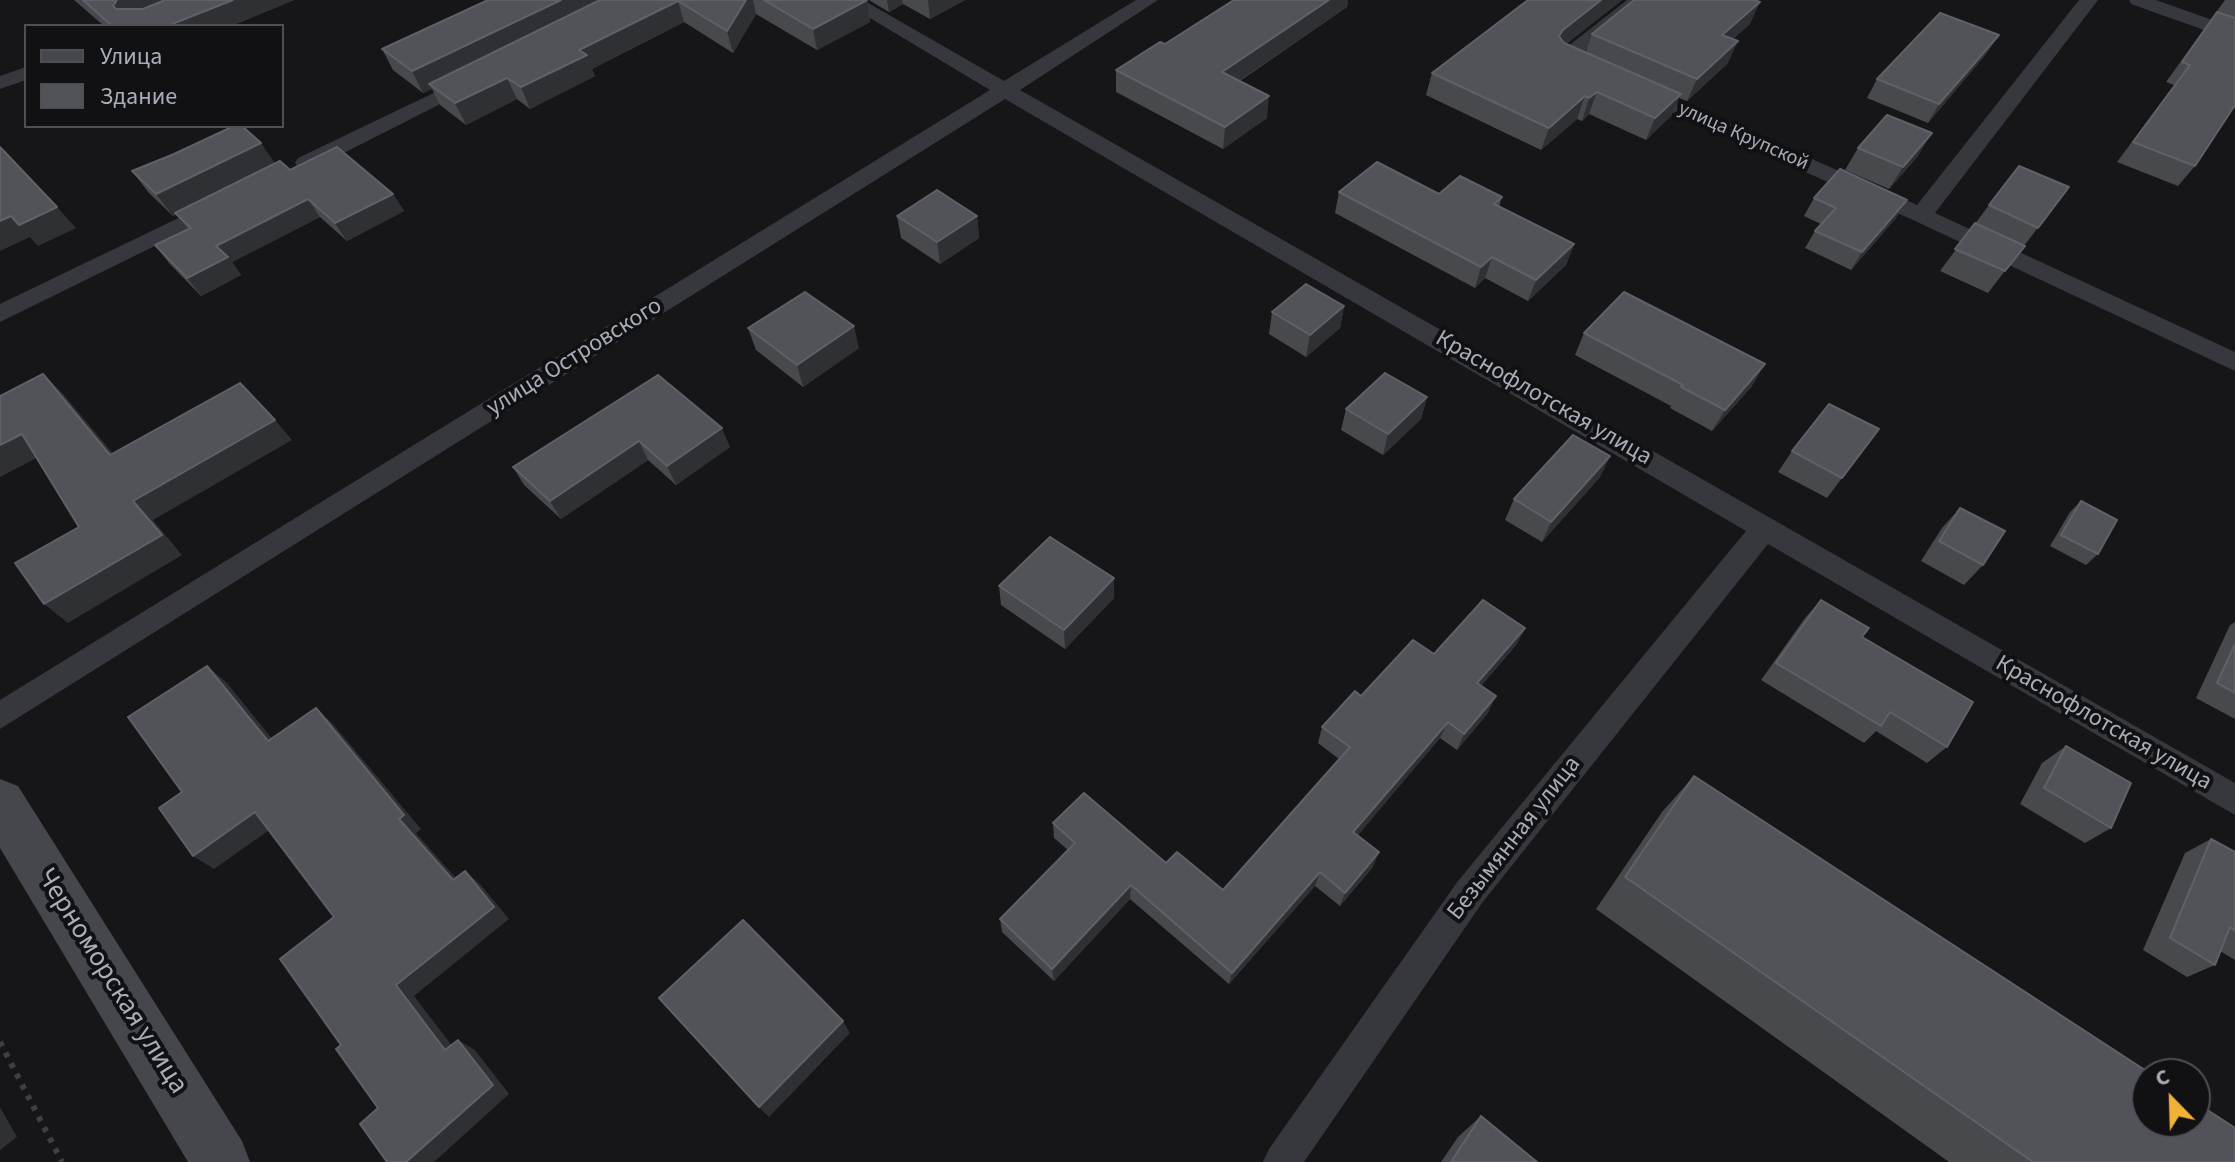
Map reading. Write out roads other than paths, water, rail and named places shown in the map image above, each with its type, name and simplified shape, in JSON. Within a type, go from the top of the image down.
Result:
[{"type":"main road","name":"Черноморская улица","points":[[0,802],[221,1162]]},
{"type":"lane","name":"Краснофлотская улица","points":[[849,0],[2235,800]]},
{"type":"lane","name":"улица Островского","points":[[0,716],[1149,0]]},
{"type":"lane","name":"улица Крупской","points":[[1639,0],[1565,58],[1921,215],[2235,362]]},
{"type":"lane","points":[[1921,215],[2089,0]]},
{"type":"lane","points":[[2138,0],[2235,35]]},
{"type":"lane","points":[[282,174],[494,70]]},
{"type":"lane","points":[[0,83],[24,74]]},
{"type":"lane","points":[[0,314],[240,195]]},
{"type":"lane","name":"Безымянная улица","points":[[1282,1162],[1470,892],[1765,528]]}]
